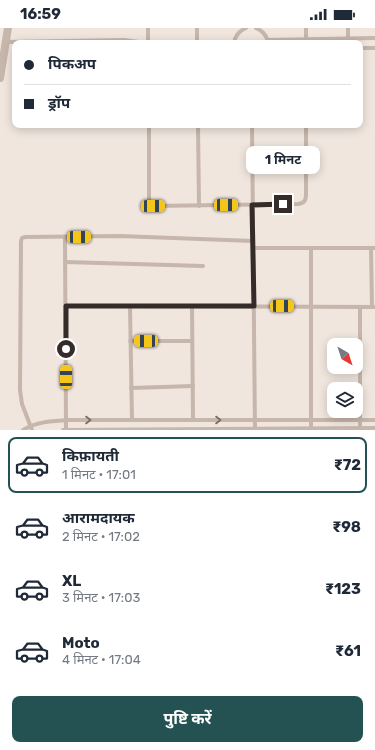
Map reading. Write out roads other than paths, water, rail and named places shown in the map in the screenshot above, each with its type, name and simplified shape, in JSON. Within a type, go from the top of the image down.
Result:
[{"type":"street","points":[[0,78],[8,28]]},
{"type":"lane","points":[[147,40],[148,28]]},
{"type":"lane","points":[[197,28],[197,40]]},
{"type":"lane","points":[[234,40],[237,34],[246,28]]},
{"type":"lane","points":[[256,28],[266,35],[268,40]]},
{"type":"lane","points":[[306,28],[306,40]]},
{"type":"lane","points":[[348,28],[348,40]]},
{"type":"lane","points":[[357,40],[375,38]]},
{"type":"lane","points":[[6,42],[12,42]]},
{"type":"lane","points":[[363,48],[375,48]]},
{"type":"lane","points":[[149,128],[149,199],[151,205],[153,206],[303,203],[306,200],[306,128]]},
{"type":"lane","points":[[198,128],[199,206]]},
{"type":"lane","points":[[252,128],[255,429]]},
{"type":"lane","points":[[65,237],[66,430]]},
{"type":"lane","points":[[31,428],[22,404],[20,390],[22,238],[135,237],[253,241]]},
{"type":"lane","points":[[66,306],[373,307],[373,248],[253,248]]},
{"type":"lane","points":[[311,249],[311,429]]},
{"type":"lane","points":[[65,262],[203,266]]},
{"type":"lane","points":[[130,306],[132,420]]},
{"type":"lane","points":[[192,306],[193,420]]},
{"type":"lane","points":[[360,307],[360,429]]},
{"type":"lane","points":[[130,341],[192,341]]},
{"type":"lane","points":[[131,388],[193,386]]},
{"type":"lane","points":[[23,430],[52,421],[66,420],[375,420]]},
{"type":"lane","points":[[63,430],[375,428]]}]
